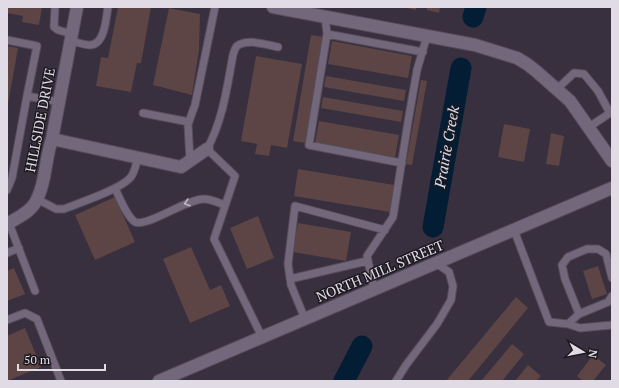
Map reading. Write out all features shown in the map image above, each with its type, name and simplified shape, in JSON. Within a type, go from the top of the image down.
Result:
[{"type":"street","name":"HILLSIDE DRIVE","points":[[8,223],[23,215],[35,204],[42,184],[77,7]]},
{"type":"street","points":[[273,7],[326,12],[428,36],[475,45],[517,58],[527,64],[570,101],[612,161]]},
{"type":"street","points":[[52,139],[181,167],[207,149]]},
{"type":"street","name":"NORTH MILL STREET","points":[[159,381],[174,378],[262,337],[612,188]]},
{"type":"lane","points":[[55,7],[54,27],[71,38],[91,45],[96,43],[104,31],[108,7]]},
{"type":"lane","points":[[190,161],[189,122],[195,104],[215,7]]},
{"type":"lane","points":[[326,12],[327,34],[309,145],[402,163]]},
{"type":"lane","points":[[327,34],[423,52]]},
{"type":"lane","points":[[374,289],[367,256],[393,217],[417,70],[428,36]]},
{"type":"lane","points":[[7,40],[37,46],[12,178],[7,190]]},
{"type":"lane","points":[[262,337],[214,239],[235,176],[207,149],[215,134],[221,116],[233,55],[236,47],[242,43],[250,42],[278,47]]},
{"type":"lane","points":[[557,89],[574,74],[584,74],[598,91],[611,113],[589,127]]},
{"type":"lane","points":[[27,96],[59,102]]},
{"type":"lane","points":[[143,114],[189,122]]},
{"type":"lane","points":[[37,199],[56,209],[64,209],[115,188],[130,178],[134,172],[138,158]]},
{"type":"lane","points":[[115,188],[131,218],[136,223],[146,222],[186,203],[204,199],[225,205]]},
{"type":"lane","points":[[305,319],[290,285],[288,264],[295,206],[385,230]]},
{"type":"lane","points":[[8,223],[35,290]]},
{"type":"lane","points":[[514,230],[549,322],[568,324],[580,328],[612,325]]},
{"type":"lane","points":[[7,253],[19,248]]},
{"type":"lane","points":[[579,314],[565,279],[562,264],[568,257],[587,249],[598,249],[606,254],[612,278]]},
{"type":"lane","points":[[290,279],[368,261]]},
{"type":"lane","points":[[396,381],[406,365],[437,324],[451,300],[453,286],[449,272],[436,263]]},
{"type":"lane","points":[[568,324],[579,314],[608,302],[612,296]]},
{"type":"lane","points":[[7,320],[25,313],[37,320],[59,381]]},
{"type":"building","points":[[7,7],[42,7],[39,25],[22,22],[23,16],[7,13]]},
{"type":"building","points":[[118,7],[151,7],[141,63],[137,63],[131,92],[96,86],[101,57],[108,58]]},
{"type":"building","points":[[403,7],[416,7],[416,10]]},
{"type":"building","points":[[427,7],[440,7],[439,13],[427,10]]},
{"type":"building","points":[[169,8],[200,14],[199,50],[192,95],[153,85]]},
{"type":"building","points":[[311,35],[324,37],[305,143],[293,141]]},
{"type":"building","points":[[332,41],[412,56],[408,78],[328,64]]},
{"type":"building","points":[[7,46],[18,48],[8,104],[7,103]]},
{"type":"building","points":[[256,56],[302,64],[287,148],[271,145],[269,156],[255,154],[257,144],[241,141]]},
{"type":"building","points":[[326,76],[406,90],[404,101],[324,87]]},
{"type":"building","points":[[421,80],[427,81],[412,165],[406,164]]},
{"type":"building","points":[[323,97],[403,111],[401,122],[321,108]]},
{"type":"building","points":[[319,121],[399,135],[395,157],[315,143]]},
{"type":"building","points":[[504,124],[530,129],[524,162],[498,157]]},
{"type":"building","points":[[551,133],[564,136],[559,166],[546,164]]},
{"type":"building","points":[[298,169],[394,185],[390,212],[294,196]]},
{"type":"building","points":[[115,197],[135,242],[95,260],[75,215]]},
{"type":"building","points":[[258,216],[274,258],[247,269],[230,228]]},
{"type":"building","points":[[298,223],[351,232],[346,261],[293,252]]},
{"type":"building","points":[[191,247],[210,290],[221,285],[230,306],[190,323],[163,259]]},
{"type":"building","points":[[598,266],[607,294],[592,299],[583,271]]},
{"type":"building","points":[[14,268],[25,294],[7,301],[7,271]]},
{"type":"building","points":[[516,297],[528,308],[468,381],[446,381]]},
{"type":"building","points":[[25,328],[41,367],[7,381],[7,336]]},
{"type":"building","points":[[512,344],[524,354],[502,381],[481,381]]},
{"type":"building","points":[[593,355],[606,365],[593,381],[583,381],[577,376]]},
{"type":"building","points":[[528,365],[541,376],[536,381],[515,381]]},
{"type":"waterway","name":"Prairie Creek","points":[[473,17],[476,7]]},
{"type":"waterway","name":"Prairie Creek","points":[[433,227],[461,68]]},
{"type":"waterway","name":"Prairie Creek","points":[[344,381],[362,346]]}]
